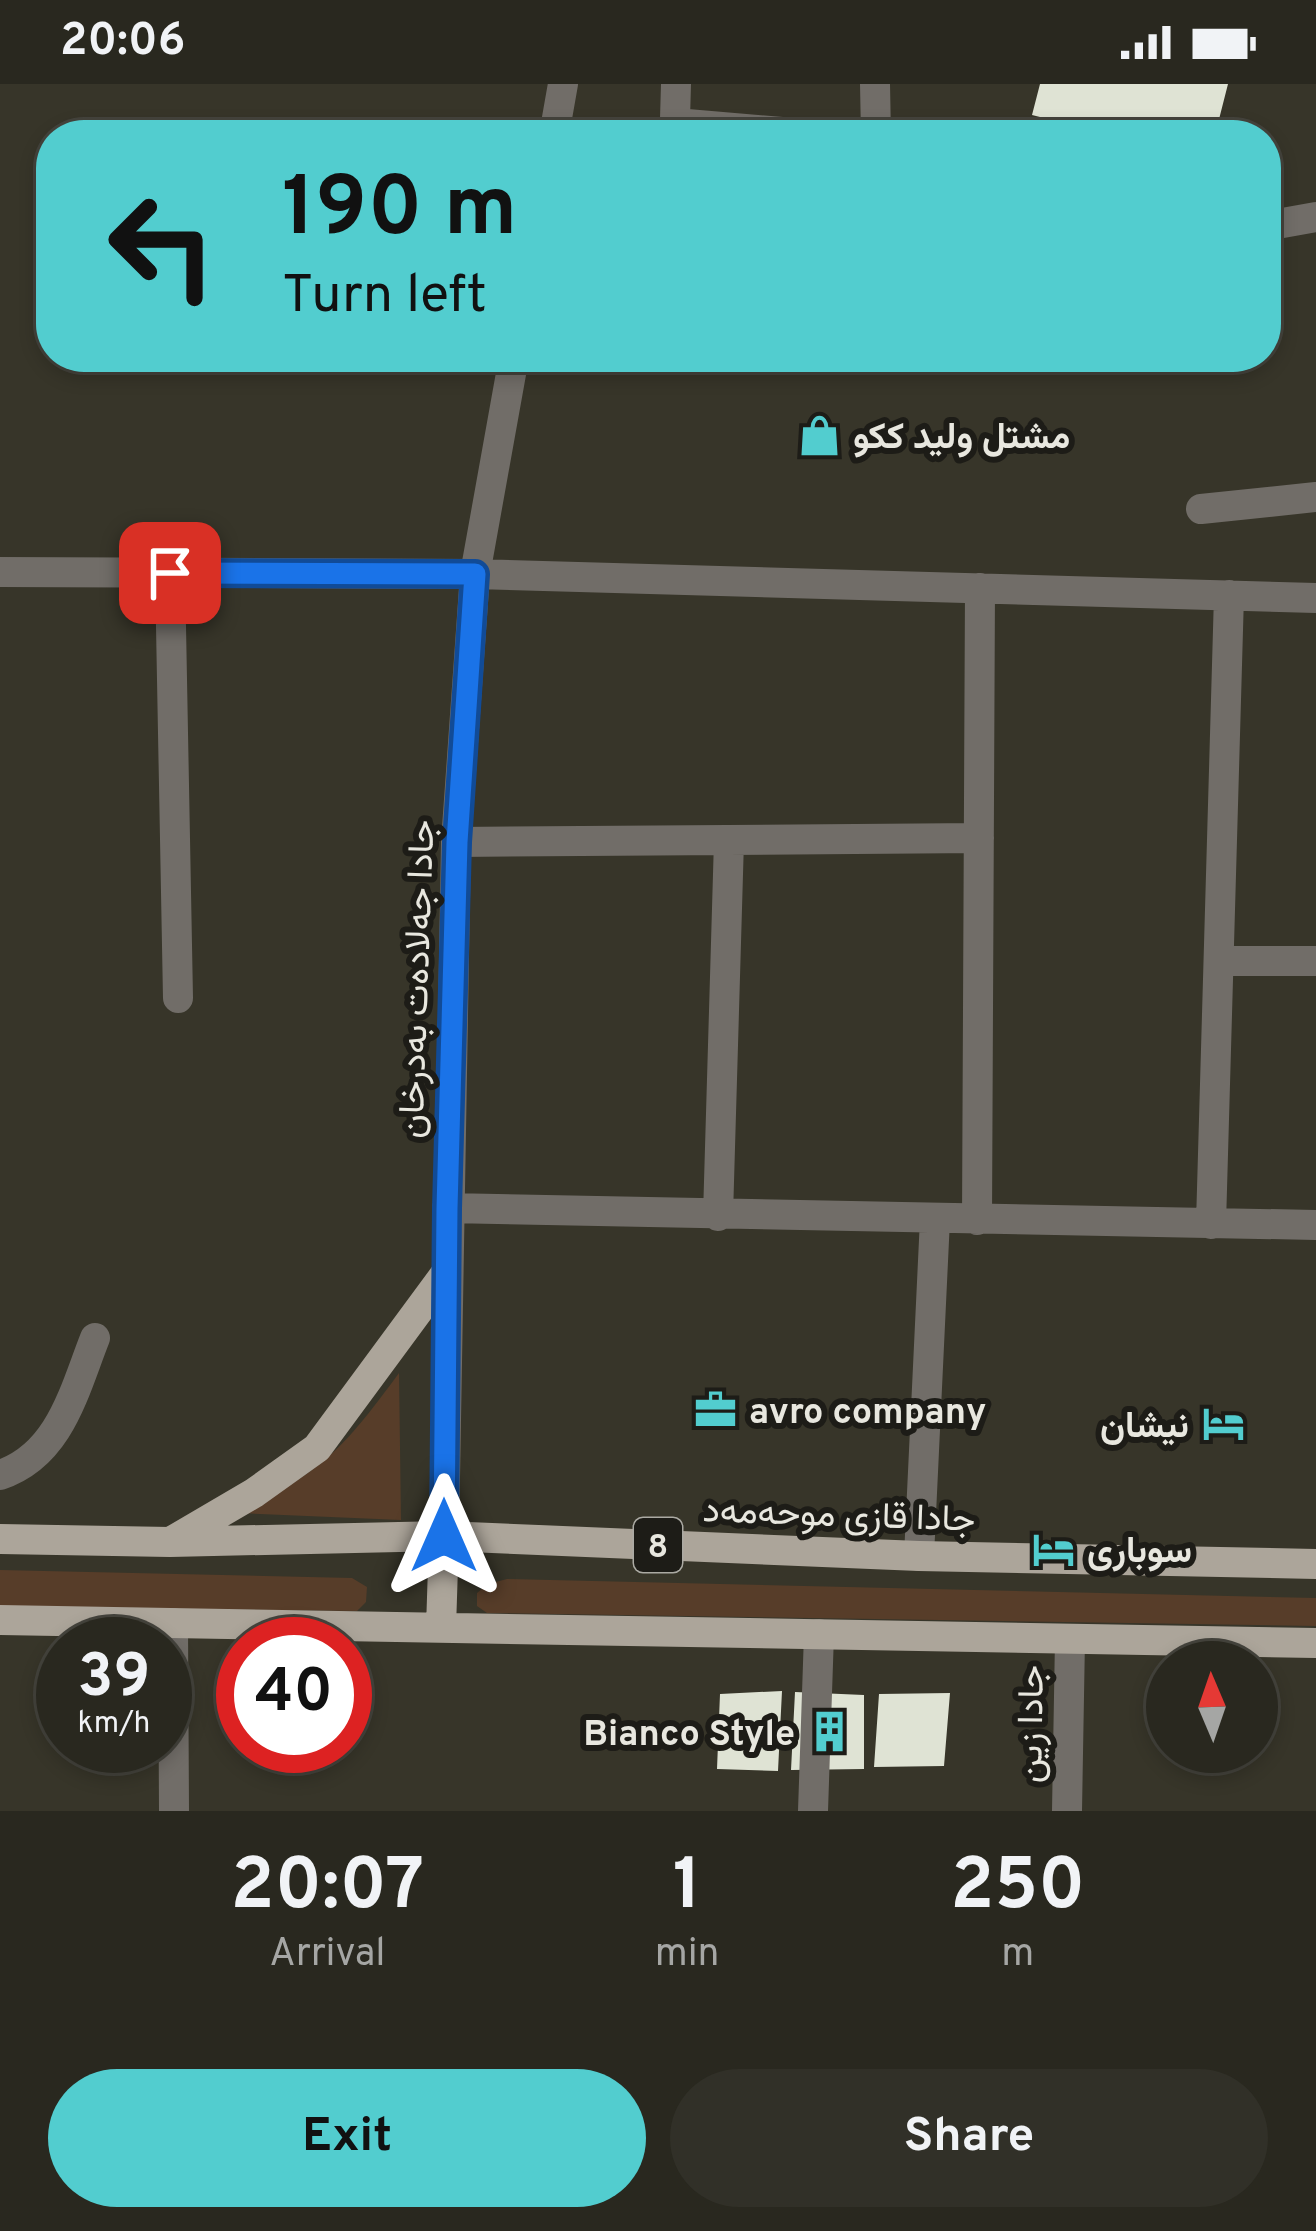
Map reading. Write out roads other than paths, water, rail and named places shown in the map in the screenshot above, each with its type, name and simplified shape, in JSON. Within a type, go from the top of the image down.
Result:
[{"type":"main road","points":[[170,1542],[254,1493],[317,1448],[446,1273]]},
{"type":"main road","points":[[441,1628],[444,1536]]},
{"type":"main road","name":"جادا قازی موحەمەد","points":[[0,1539],[170,1542],[444,1536],[919,1556],[1316,1564]]},
{"type":"main road","points":[[0,1620],[36,1621]]},
{"type":"main road","points":[[192,1623],[1316,1643]]},
{"type":"street","points":[[557,120],[563,84]]},
{"type":"street","points":[[676,84],[677,120]]},
{"type":"street","points":[[875,84],[876,120]]},
{"type":"street","points":[[1281,223],[1316,217]]},
{"type":"street","name":"جادا جەلادەت بەدرخان","points":[[444,1536],[457,842],[475,574],[511,372]]},
{"type":"street","points":[[1201,509],[1316,497]]},
{"type":"street","points":[[0,572],[475,574],[1316,598]]},
{"type":"street","points":[[170,573],[178,998]]},
{"type":"street","points":[[976,1220],[980,588]]},
{"type":"street","points":[[1211,1224],[1229,596]]},
{"type":"street","points":[[457,842],[979,838]]},
{"type":"street","points":[[718,1216],[729,841]]},
{"type":"street","points":[[1219,961],[1316,962]]},
{"type":"street","points":[[447,1208],[1316,1225]]},
{"type":"street","points":[[919,1556],[934,1220]]},
{"type":"street","points":[[0,1475],[20,1469],[58,1429],[95,1338]]},
{"type":"street","points":[[814,1811],[819,1634]]},
{"type":"street","name":"جادا زین","points":[[1067,1811],[1070,1639]]},
{"type":"street","points":[[174,1773],[174,1811]]},
{"type":"place","name":"مشتل وليد ككو","points":[[819,435]]},
{"type":"place","name":"avro company","points":[[715,1410]]},
{"type":"place","name":"نيشان","points":[[1223,1424]]},
{"type":"place","name":"سوبارى","points":[[1053,1549]]},
{"type":"place","name":"Bianco Style","points":[[829,1732]]}]
